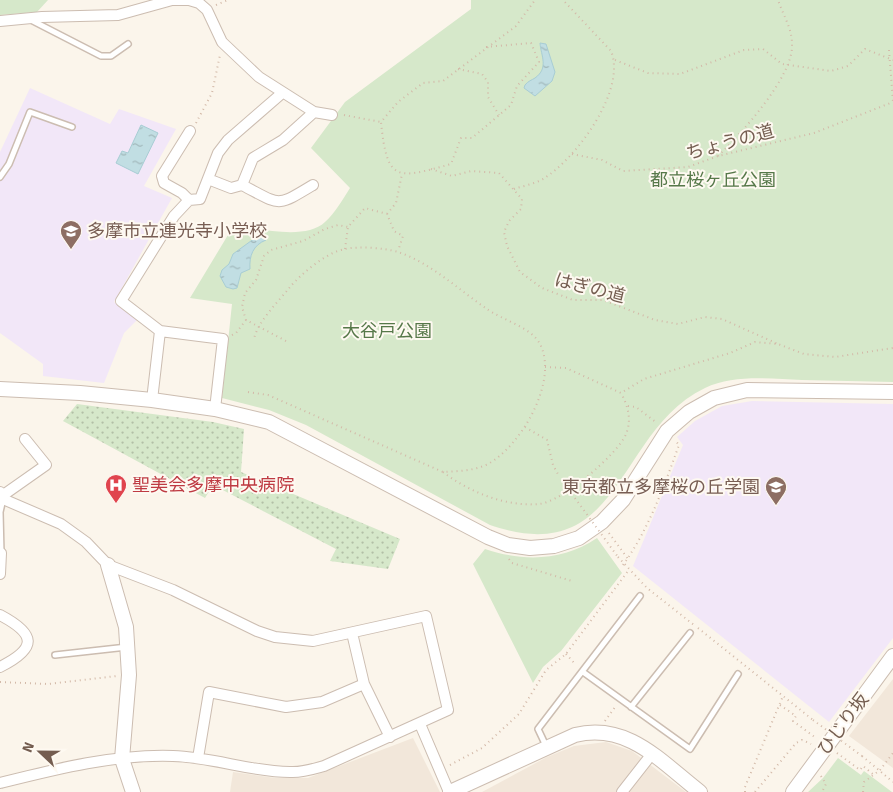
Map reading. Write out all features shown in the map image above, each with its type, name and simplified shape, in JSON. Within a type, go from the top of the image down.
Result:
[{"type":"street","points":[[0,21],[118,15],[172,0],[189,0],[199,3],[207,10],[222,42],[258,77],[281,94],[314,112],[332,115]]},
{"type":"street","points":[[215,409],[223,339],[160,331],[121,301],[174,216],[189,200],[200,199],[218,154],[228,140],[281,94]]},
{"type":"street","points":[[242,185],[253,158],[283,140],[314,112]]},
{"type":"street","points":[[189,200],[182,193],[164,183],[162,176],[190,131]]},
{"type":"street","points":[[208,180],[230,188],[242,185],[276,202],[286,202],[313,185]]},
{"type":"street","points":[[152,400],[160,331]]},
{"type":"street","points":[[0,389],[80,393],[152,400],[215,409],[269,422],[488,537],[508,545],[530,548],[554,546],[579,538],[602,522],[623,500],[667,431],[689,412],[714,398],[747,390],[893,392]]},
{"type":"street","points":[[0,783],[61,768],[122,759],[173,756],[292,772],[324,766],[448,710],[426,616],[312,641],[275,637],[257,631],[173,590],[108,565],[86,542],[61,524],[1,498],[46,464],[25,439]]},
{"type":"street","points":[[0,574],[1,553]]},
{"type":"street","points":[[108,565],[126,627],[129,675],[122,759],[133,792]]},
{"type":"street","points":[[0,615],[20,626],[28,636],[28,645],[18,658],[0,667]]},
{"type":"street","points":[[352,633],[364,684],[390,737]]},
{"type":"street","name":"ひじり坂","points":[[792,792],[893,656]]},
{"type":"street","points":[[198,758],[209,692],[286,707],[322,702],[364,684]]},
{"type":"street","points":[[420,724],[449,792],[575,736],[591,732],[606,732],[622,736],[700,792]]},
{"type":"street","points":[[622,792],[651,755]]},
{"type":"lane","points":[[29,19],[101,56],[111,56],[128,44]]},
{"type":"lane","points":[[0,177],[9,164],[30,112],[72,127]]},
{"type":"lane","points":[[1,498],[1,553]]},
{"type":"lane","points":[[547,748],[538,729],[584,672],[591,659],[640,596]]},
{"type":"lane","points":[[631,707],[690,633]]},
{"type":"lane","points":[[55,655],[128,647]]},
{"type":"lane","points":[[584,672],[690,749],[738,674]]},
{"type":"path","points":[[486,48],[531,43],[539,62],[517,86],[511,105],[472,138],[461,138],[451,164],[416,173],[402,174],[390,166],[384,152],[381,122],[398,102],[423,83],[443,81],[458,69],[486,48],[516,26],[535,0]]},
{"type":"path","points":[[431,169],[452,176],[471,171],[499,174],[513,189],[542,179],[572,154],[595,121],[613,87],[615,60],[611,50],[563,0]]},
{"type":"path","points":[[718,156],[754,116],[784,77],[792,44],[788,24],[778,0]]},
{"type":"path","points":[[190,131],[201,117],[212,93],[222,42]]},
{"type":"path","points":[[615,60],[648,73],[680,74],[744,50],[763,50],[782,64],[831,71],[848,66],[865,49],[891,60]]},
{"type":"path","points":[[889,50],[893,102]]},
{"type":"path","points":[[458,69],[482,74],[488,82],[488,97],[499,116]]},
{"type":"path","name":"ちょうの道","points":[[572,154],[602,160],[623,171],[688,167],[718,156],[814,133],[893,102]]},
{"type":"path","points":[[332,115],[359,116],[381,122]]},
{"type":"path","points":[[387,214],[396,203],[402,174]]},
{"type":"path","name":"はぎの道","points":[[513,189],[522,199],[521,210],[509,221],[504,232],[507,246],[520,272],[526,279],[542,288],[573,300],[602,300],[655,320],[678,324],[705,317],[722,319],[778,344]]},
{"type":"path","points":[[345,249],[348,227],[365,208],[387,214]]},
{"type":"path","points":[[387,214],[394,231],[403,236],[397,252]]},
{"type":"path","points":[[286,341],[246,320],[242,307],[244,293],[256,280],[264,256],[271,250],[303,241],[325,229],[338,225],[348,227]]},
{"type":"path","points":[[254,339],[257,327],[265,320],[295,282],[312,266],[345,249],[397,252],[422,264],[498,317],[526,331],[540,344],[546,367],[544,382],[525,426],[501,455],[487,464],[473,469],[443,472]]},
{"type":"path","points":[[223,339],[236,333],[246,320]]},
{"type":"path","points":[[622,393],[644,379],[730,353],[756,342],[778,344],[804,354],[835,357],[893,348]]},
{"type":"path","points":[[248,392],[268,395],[443,472],[456,482],[509,503],[540,504],[554,500],[569,490],[621,444],[628,426],[628,406],[622,393],[566,368],[546,367]]},
{"type":"path","points":[[628,406],[636,407],[661,426]]},
{"type":"path","points":[[525,426],[547,440],[553,465],[559,476]]},
{"type":"path","points":[[623,565],[639,542],[673,461],[679,445],[672,436]]},
{"type":"path","points":[[569,490],[628,571],[893,782]]},
{"type":"path","points":[[606,530],[628,559]]},
{"type":"path","points":[[508,557],[512,563],[572,581]]},
{"type":"path","points":[[440,770],[482,748],[519,714],[546,670],[566,654],[628,571]]},
{"type":"path","points":[[566,654],[584,672]]},
{"type":"path","points":[[0,682],[48,684],[129,675]]},
{"type":"path","points":[[746,792],[745,787],[783,696]]},
{"type":"path","points":[[603,724],[618,704]]},
{"type":"path","points":[[780,705],[796,716],[793,721],[816,738]]},
{"type":"path","points":[[755,792],[796,743],[802,740],[811,744]]},
{"type":"path","points":[[837,753],[860,770],[863,766],[874,774]]},
{"type":"path","points":[[863,792],[864,782],[880,770],[893,753]]},
{"type":"path","points":[[821,776],[826,784],[822,792]]},
{"type":"shaded area","name":"多摩市立連光寺小学校","points":[[30,88],[110,124],[119,109],[176,129],[144,186],[172,198],[114,302],[137,320],[124,333],[104,383],[43,376],[43,364],[0,333],[0,152]]},
{"type":"shaded area","name":"東京都立多摩桜の丘学園","points":[[752,401],[893,404],[893,638],[829,722],[633,566],[683,445],[677,437],[695,421],[722,406]]},
{"type":"shaded area","points":[[893,679],[893,768],[849,736]]},
{"type":"shaded area","points":[[413,738],[440,792],[230,792],[233,772],[275,778],[308,778]]},
{"type":"shaded area","points":[[606,742],[632,751],[686,792],[482,792],[547,757],[574,746]]},
{"type":"green space","points":[[0,0],[48,0],[37,12],[0,15]]},
{"type":"green space","name":"都立桜ヶ丘公園","points":[[471,0],[893,0],[893,382],[753,378],[728,381],[705,388],[675,408],[652,434],[614,490],[593,513],[567,529],[534,534],[490,525],[306,425],[269,410],[222,398],[232,304],[190,298],[234,225],[281,232],[294,232],[316,228],[325,222],[350,188],[311,148],[345,102],[471,9]]},
{"type":"green space","points":[[77,404],[213,422],[244,429],[241,472],[400,539],[388,569],[330,561],[336,549],[213,485],[205,498],[63,421]]},
{"type":"green space","points":[[597,538],[622,573],[561,651],[543,667],[533,683],[473,564],[485,549],[514,556],[543,557],[571,551]]},
{"type":"green space","points":[[838,758],[861,775],[864,771],[892,792],[808,792],[823,778]]},
{"type":"water","points":[[540,43],[546,44],[555,72],[552,81],[535,96],[524,88],[542,70],[543,62]]},
{"type":"water","points":[[141,125],[158,133],[138,174],[116,163],[122,151],[128,153]]},
{"type":"water","points":[[264,237],[266,240],[258,245],[253,252],[250,260],[250,269],[241,273],[237,288],[226,287],[220,276],[222,270],[229,264],[233,254],[255,238]]},
{"type":"place","name":"多摩市立連光寺小学校","points":[[71,250]]},
{"type":"place","name":"聖美会多摩中央病院","points":[[116,504]]},
{"type":"place","name":"東京都立多摩桜の丘学園","points":[[776,506]]},
{"type":"park label","name":"大谷戸公園","points":[[387,331]]}]
